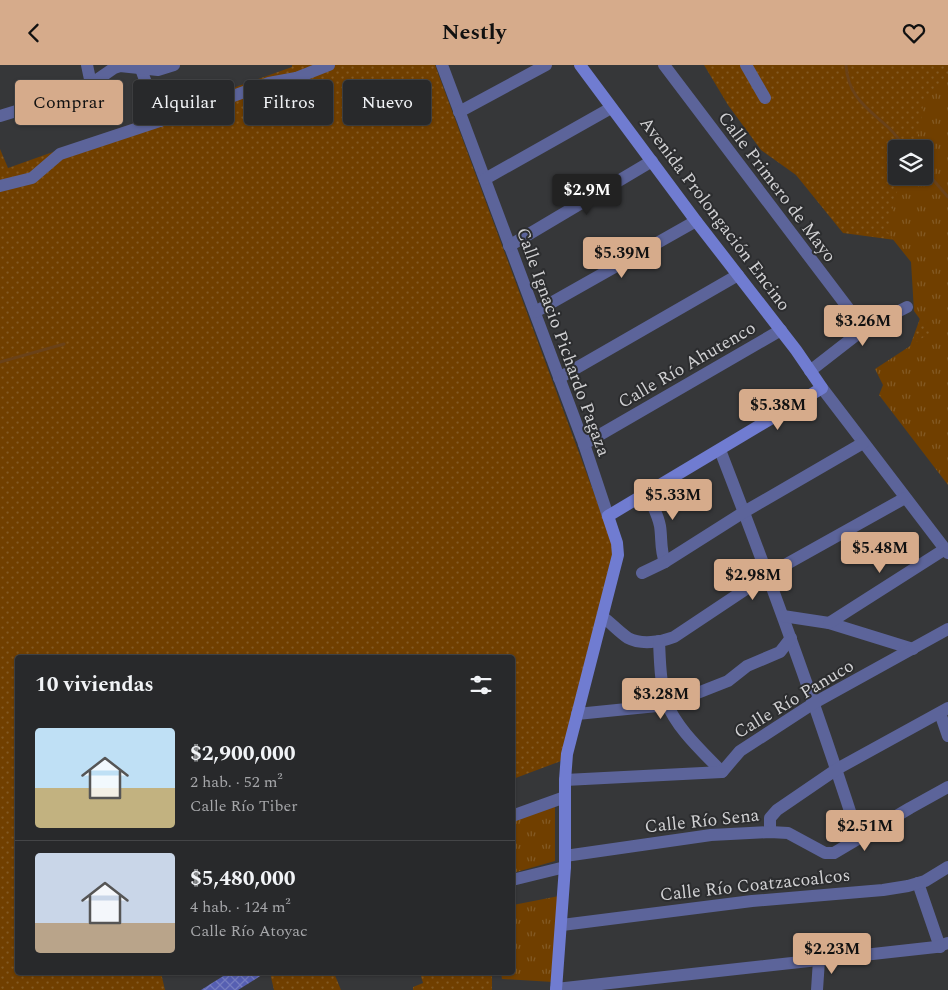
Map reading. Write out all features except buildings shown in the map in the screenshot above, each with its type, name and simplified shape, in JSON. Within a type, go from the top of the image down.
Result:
[{"type":"street","points":[[87,65],[91,80]]},
{"type":"street","points":[[98,80],[120,66],[158,70],[174,65]]},
{"type":"street","points":[[234,95],[269,83],[296,78],[329,65]]},
{"type":"street","name":"Calle Ignacio Pichardo Pagaza","points":[[442,65],[584,444],[617,543],[618,555],[567,754],[565,780],[565,861],[556,989]]},
{"type":"street","points":[[459,112],[546,65]]},
{"type":"street","name":"Avenida Prolongación Encino","points":[[580,65],[781,331],[822,389],[947,551]]},
{"type":"street","name":"Calle Primero de Mayo","points":[[664,65],[864,329]]},
{"type":"street","points":[[746,65],[765,98]]},
{"type":"street","points":[[139,67],[144,80]]},
{"type":"street","points":[[485,179],[611,107]]},
{"type":"street","points":[[0,116],[15,111]]},
{"type":"street","points":[[0,186],[32,178],[60,154],[148,125]]},
{"type":"street","points":[[509,247],[652,161]]},
{"type":"street","points":[[535,312],[696,221]]},
{"type":"street","points":[[559,378],[738,275]]},
{"type":"street","points":[[810,371],[864,329],[907,307]]},
{"type":"street","name":"Calle Río Ahutenco","points":[[584,444],[781,331]]},
{"type":"street","points":[[608,516],[822,389]]},
{"type":"street","points":[[642,573],[664,562],[744,512],[863,443]]},
{"type":"street","points":[[720,450],[783,616],[837,769],[859,839]]},
{"type":"street","points":[[647,493],[660,528],[664,562]]},
{"type":"street","points":[[603,617],[628,638],[660,641],[674,637],[767,575],[905,498]]},
{"type":"street","points":[[829,623],[947,551]]},
{"type":"street","points":[[783,616],[829,623],[913,649]]},
{"type":"street","name":"Calle Río Panuco","points":[[722,772],[740,751],[814,703],[948,629]]},
{"type":"street","points":[[577,715],[667,705],[728,681],[747,666],[780,653],[791,639]]},
{"type":"street","points":[[660,641],[660,670],[667,705],[684,730],[722,772]]},
{"type":"street","points":[[944,711],[948,736]]},
{"type":"street","name":"Calle Río Sena","points":[[515,878],[565,861],[711,835],[770,832],[770,817],[777,810],[837,769],[944,711]]},
{"type":"street","points":[[565,780],[722,772]]},
{"type":"street","points":[[770,832],[792,834],[820,850],[830,853],[838,851],[948,787]]},
{"type":"street","points":[[515,814],[565,797]]},
{"type":"street","name":"Calle Río Coatzacoalcos","points":[[562,925],[752,901],[883,890],[918,883],[948,867]]},
{"type":"street","points":[[556,989],[944,945],[918,883]]},
{"type":"street","points":[[817,990],[819,960]]},
{"type":"green space","points":[[292,65],[435,65],[614,547],[561,761],[515,778],[515,655],[15,655],[15,975],[161,975],[165,990],[0,990],[0,149],[8,168],[133,124],[234,125],[234,88],[244,84],[244,125],[333,125],[333,80],[255,80],[292,67]]},
{"type":"green space","points":[[704,65],[948,65],[948,476],[901,371],[927,299],[910,242],[843,233],[796,175],[761,150],[728,105]]},
{"type":"green space","points":[[948,75],[948,485],[879,395],[883,385],[875,369],[930,333],[914,311],[911,262],[887,232],[899,185],[933,185],[933,140],[916,140],[920,130],[923,105]]},
{"type":"green space","points":[[555,804],[555,861],[515,872],[515,818]]},
{"type":"green space","points":[[559,896],[553,982],[502,979],[501,975],[515,975],[515,905]]},
{"type":"green space","points":[[270,975],[335,975],[341,990],[274,990]]},
{"type":"green space","points":[[421,975],[492,975],[492,990],[413,990],[413,987],[423,983]]},
{"type":"waterway","points":[[846,65],[850,86],[855,94],[866,108],[899,140]]},
{"type":"waterway","points":[[933,180],[948,197]]},
{"type":"waterway","points":[[0,362],[64,344]]}]
